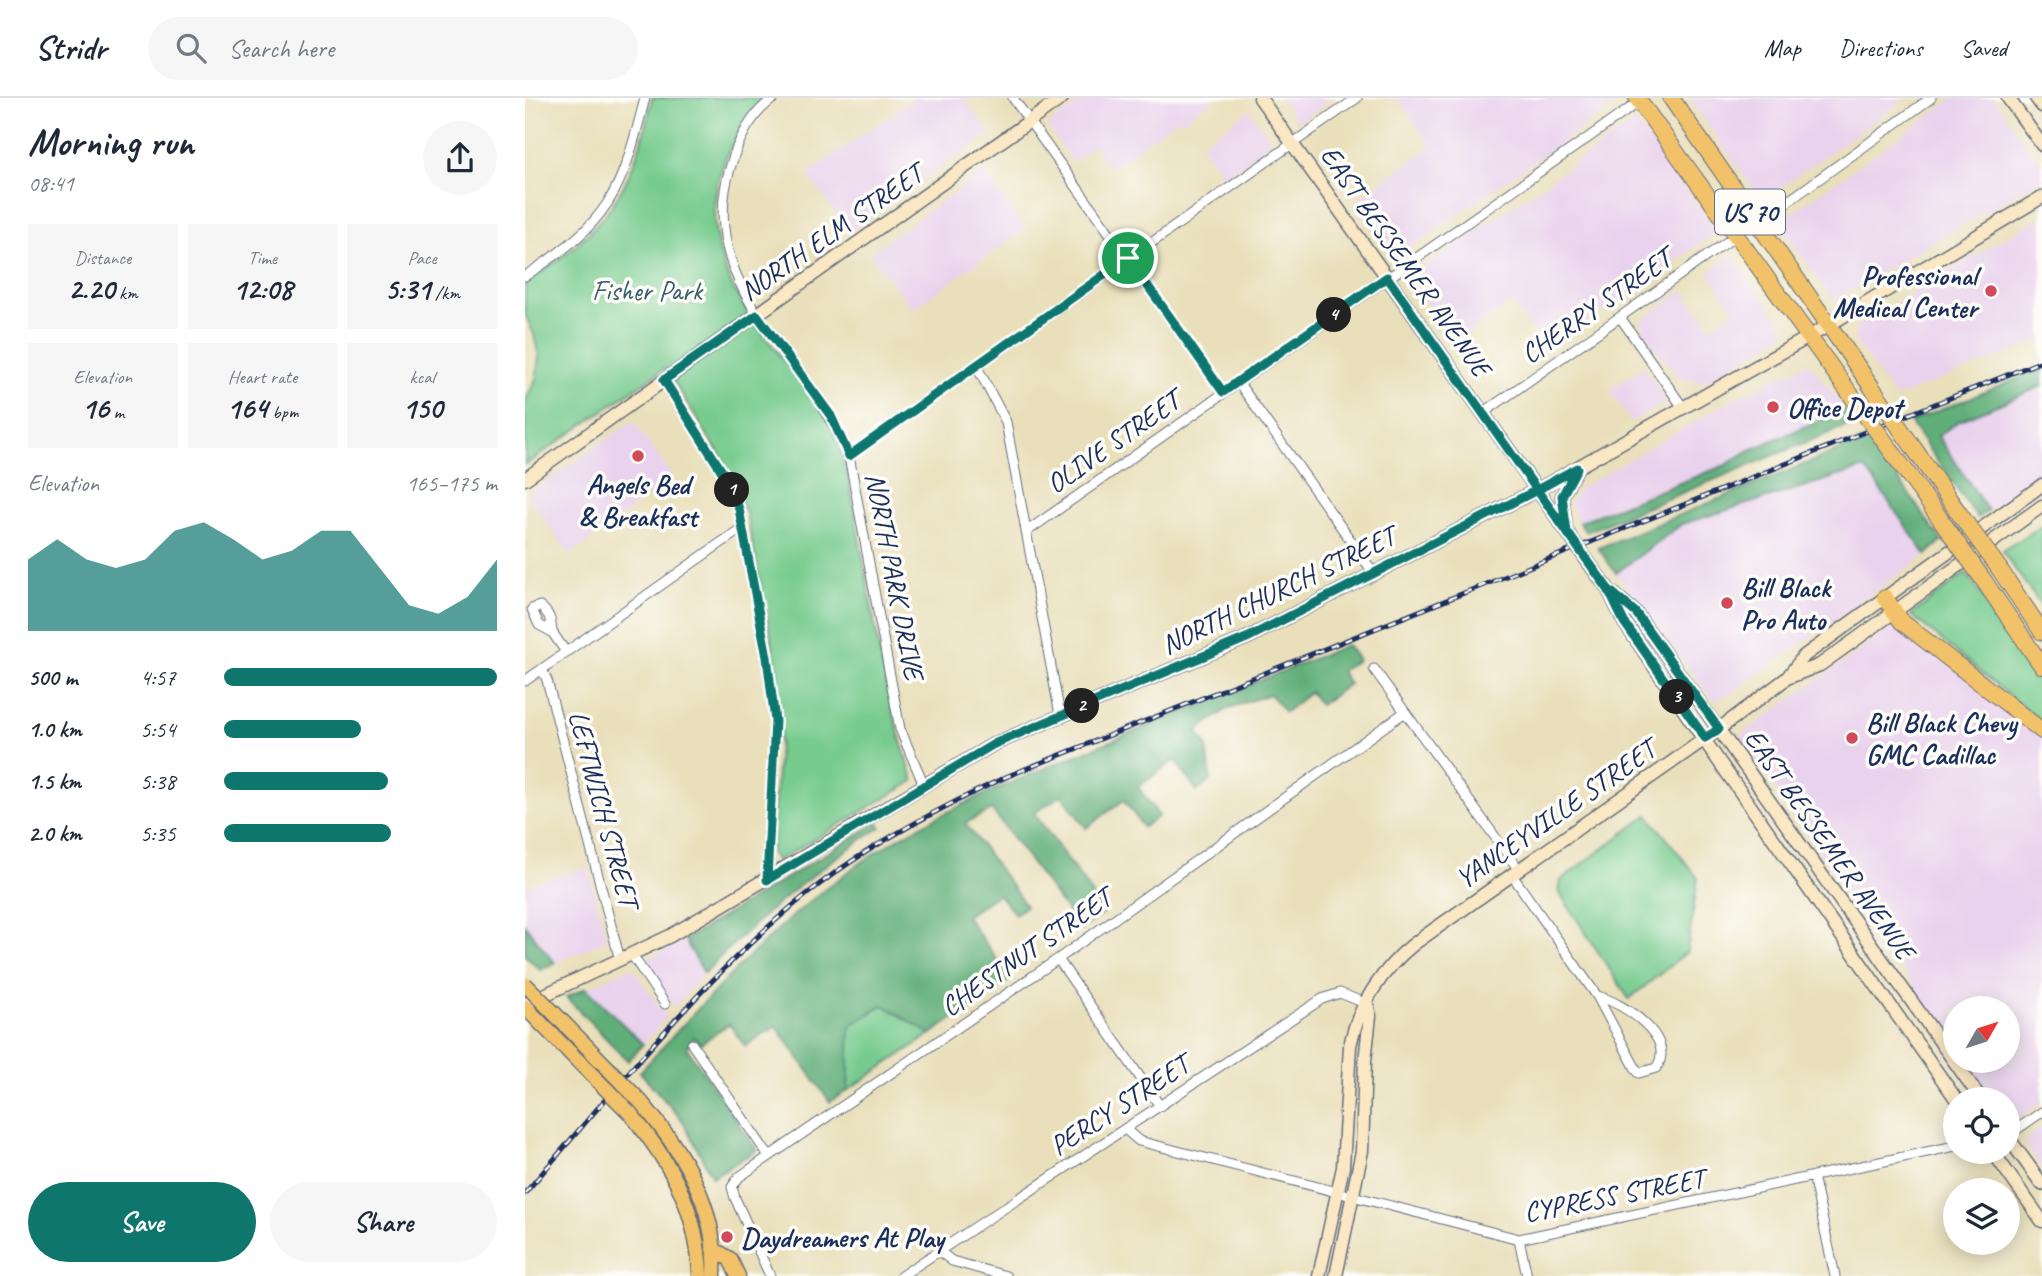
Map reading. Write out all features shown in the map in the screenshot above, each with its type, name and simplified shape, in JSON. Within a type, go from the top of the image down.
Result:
[{"type":"highway","name":"US 70","points":[[1671,98],[2039,626]]},
{"type":"highway","name":"US 70","points":[[1638,100],[1734,237],[1941,520],[2042,666]]},
{"type":"highway","points":[[1889,604],[1902,622],[2042,731]]},
{"type":"main road","name":"NORTH ELM STREET","points":[[525,479],[1062,98]]},
{"type":"main road","name":"EAST BESSEMER AVENUE","points":[[1260,98],[1608,589],[1624,622],[1948,1087]]},
{"type":"main road","points":[[2008,98],[2042,145]]},
{"type":"main road","points":[[2036,98],[2042,106]]},
{"type":"main road","name":"NORTH CHURCH STREET","points":[[525,1006],[626,958],[767,880],[966,758],[1060,715],[1249,637],[1537,490],[1828,326],[2042,197]]},
{"type":"main road","points":[[1567,532],[1562,496],[1577,468]]},
{"type":"main road","name":"YANCEYVILLE STREET","points":[[1889,604],[2042,485]]},
{"type":"main road","name":"YANCEYVILLE STREET","points":[[1319,1276],[1346,1140],[1350,1046],[1359,1010],[1367,1004],[1385,972],[1403,953],[1787,678],[1804,656],[2042,506]]},
{"type":"main road","name":"EAST BESSEMER AVENUE","points":[[1608,589],[1636,613],[1973,1087]]},
{"type":"main road","points":[[525,984],[595,1055],[635,1108],[670,1166],[683,1192],[697,1236],[700,1276]]},
{"type":"main road","points":[[1336,1276],[1362,1151],[1365,1061],[1370,1016],[1367,1004]]},
{"type":"main road","points":[[525,1006],[584,1068],[635,1108],[683,1156],[706,1209],[713,1249],[714,1276]]},
{"type":"main road","points":[[2020,1154],[2042,1184]]},
{"type":"main road","points":[[2003,1164],[2036,1206],[2042,1221]]},
{"type":"main road","points":[[713,1249],[730,1259],[738,1276]]},
{"type":"street","points":[[525,276],[567,249],[611,200],[629,162],[645,98]]},
{"type":"street","name":"NORTH PARK DRIVE","points":[[774,98],[748,125],[724,185],[721,220],[727,251],[738,282],[757,315],[831,416],[849,456],[900,729],[924,785]]},
{"type":"street","points":[[1013,98],[1223,392]]},
{"type":"street","points":[[849,456],[1356,98]]},
{"type":"street","points":[[1758,223],[1930,98]]},
{"type":"street","name":"OLIVE STREET","points":[[1026,532],[1638,100]]},
{"type":"street","name":"CHERRY STREET","points":[[1483,413],[1734,237]]},
{"type":"street","points":[[1620,317],[1684,409]]},
{"type":"street","points":[[976,365],[1006,422],[1060,715]]},
{"type":"street","points":[[664,380],[730,484],[742,528],[767,657],[775,721],[767,880]]},
{"type":"street","points":[[1238,382],[1373,572]]},
{"type":"street","points":[[525,681],[742,528]]},
{"type":"street","points":[[552,632],[566,652]]},
{"type":"street","points":[[1374,669],[1597,996],[1636,1069],[1639,1073],[1657,1068],[1661,1062],[1660,1046],[1655,1037],[1633,1014],[1609,999],[1597,996]]},
{"type":"street","name":"LEFTWICH STREET","points":[[542,670],[626,958],[664,1004]]},
{"type":"street","name":"CHESTNUT STREET","points":[[770,1276],[733,1187],[739,1177],[1058,959],[1405,712]]},
{"type":"street","points":[[1058,959],[1160,1106]]},
{"type":"street","name":"PERCY STREET","points":[[901,1276],[1328,996],[1346,994],[1367,1004]]},
{"type":"street","points":[[692,1044],[768,1155]]},
{"type":"street","points":[[2020,1127],[2042,1112]]},
{"type":"street","name":"CYPRESS STREET","points":[[1125,1129],[1139,1141],[1355,1194],[1519,1239],[1943,1149]]},
{"type":"street","points":[[1813,1176],[1835,1276]]},
{"type":"street","points":[[1519,1239],[1527,1276]]},
{"type":"street","points":[[939,1251],[952,1261],[1006,1276]]},
{"type":"shaded area","points":[[915,98],[964,98],[990,134],[849,232],[807,174]]},
{"type":"shaded area","points":[[1087,98],[1215,98],[1181,122],[1178,118],[1111,169],[1094,146],[1073,162],[1047,126]]},
{"type":"shaded area","points":[[1280,98],[1333,98],[1298,123]]},
{"type":"shaded area","points":[[1397,98],[1620,98],[1619,102],[1394,259],[1354,202],[1431,146]]},
{"type":"shaded area","points":[[1689,98],[1906,98],[1762,201]]},
{"type":"shaded area","points":[[1954,98],[1994,98],[2042,166],[2042,179],[1833,300],[1778,223]]},
{"type":"shaded area","points":[[1249,110],[1272,142],[1224,177],[1201,144]]},
{"type":"shaded area","points":[[1636,121],[1717,232],[1547,351],[1511,302],[1455,342],[1409,278]]},
{"type":"shaded area","points":[[984,171],[1025,229],[912,309],[870,253]]},
{"type":"shaded area","points":[[2042,216],[2042,340],[1895,398],[1854,339],[1857,326]]},
{"type":"shaded area","points":[[1732,255],[1786,329],[1785,334],[1703,382],[1679,378],[1642,332],[1642,320],[1683,290],[1711,327],[1735,311],[1708,272]]},
{"type":"shaded area","points":[[1809,363],[1846,409],[1748,451],[1726,465],[1579,522],[1570,503],[1580,488],[1734,399]]},
{"type":"shaded area","points":[[1643,367],[1667,402],[1631,422],[1610,390]]},
{"type":"shaded area","points":[[2042,386],[2042,473],[1988,511],[1938,436],[1959,421]]},
{"type":"shaded area","points":[[633,421],[673,477],[570,555],[527,495]]},
{"type":"shaded area","points":[[1865,468],[1926,555],[1734,691],[1714,701],[1616,573],[1682,524]]},
{"type":"shaded area","points":[[1890,629],[1905,632],[2042,737],[2042,1102],[2020,1117],[2020,1087],[1984,1087],[1975,1073],[2020,1073],[2020,996],[1943,996],[1943,1028],[1741,740],[1743,733]]},
{"type":"shaded area","points":[[588,867],[607,940],[555,963],[525,925],[525,886]]},
{"type":"shaded area","points":[[685,940],[704,973],[674,1007],[643,961]]},
{"type":"shaded area","points":[[632,967],[667,1017],[643,1044],[586,988]]},
{"type":"shaded area","points":[[2042,1127],[2042,1168],[2026,1146],[2029,1136]]},
{"type":"green space","name":"Fisher Park","points":[[652,98],[764,98],[743,126],[726,158],[716,192],[715,228],[732,286],[761,332],[812,397],[828,422],[841,452],[853,500],[889,695],[914,781],[777,861],[771,853],[781,718],[777,667],[746,513],[722,458],[665,368],[525,465],[525,402],[536,379],[539,358],[534,334],[525,314],[525,284],[575,246],[611,206],[635,160]]},
{"type":"green space","points":[[2042,369],[2042,386],[1959,421],[1938,436],[1988,511],[1977,518],[1910,422]]},
{"type":"green space","points":[[1846,409],[1856,422],[1586,532],[1579,522],[1726,465],[1748,451]]},
{"type":"green space","points":[[1869,438],[1942,541],[1926,555],[1865,468],[1682,524],[1616,573],[1598,548]]},
{"type":"green space","points":[[2042,526],[2042,607],[2002,551]]},
{"type":"green space","points":[[1966,573],[2042,679],[2042,723],[1911,615]]},
{"type":"green space","points":[[1347,645],[1358,660],[1341,671],[1349,684],[1320,705],[1310,692],[1285,712],[1270,694],[1229,708],[1197,731],[1207,746],[1211,780],[1197,791],[1175,760],[1138,787],[1159,816],[1143,827],[1124,800],[1086,828],[1062,795],[1034,813],[1105,912],[1081,930],[992,810],[965,823],[1026,906],[1015,914],[998,894],[966,916],[1011,979],[931,1034],[883,1005],[850,1026],[848,1090],[830,1102],[776,1026],[745,1046],[729,1024],[700,1044],[694,1037],[687,1048],[757,1150],[712,1177],[683,1121],[640,1072],[728,977],[790,918],[858,865],[894,841],[944,814],[996,789]]},
{"type":"green space","points":[[1648,815],[1698,878],[1687,952],[1629,999],[1559,892],[1561,880]]},
{"type":"green space","points":[[878,822],[881,827],[788,895],[704,973],[685,940]]},
{"type":"green space","points":[[525,925],[555,963],[540,970],[525,955]]},
{"type":"green space","points":[[586,988],[643,1044],[628,1061],[566,997]]},
{"type":"green space","points":[[883,1005],[931,1034],[848,1090],[849,1026]]},
{"type":"railway","points":[[525,1193],[672,1023],[751,942],[836,872],[920,820],[1008,776],[2042,361]]},
{"type":"place","name":"Professional Medical Center","points":[[1991,291]]},
{"type":"place","name":"Office Depot","points":[[1773,407]]},
{"type":"place","name":"Angels Bed & Breakfast","points":[[638,456]]},
{"type":"place","name":"Bill Black Pro Auto","points":[[1727,603]]},
{"type":"place","name":"Bill Black Chevy GMC Cadillac","points":[[1852,738]]},
{"type":"place","name":"Daydreamers At Play","points":[[727,1237]]},
{"type":"route","points":[[1128,258],[849,456],[831,416],[816,393],[757,315],[664,380],[730,484],[739,509],[767,657],[775,721],[766,857],[767,880],[966,758],[1060,715],[1249,637],[1405,555],[1537,490],[1586,559],[1608,589],[1624,622],[1705,738],[1719,729],[1636,613],[1608,589],[1567,532],[1562,496],[1577,468],[1537,490],[1387,277],[1223,392],[1128,258]]}]
